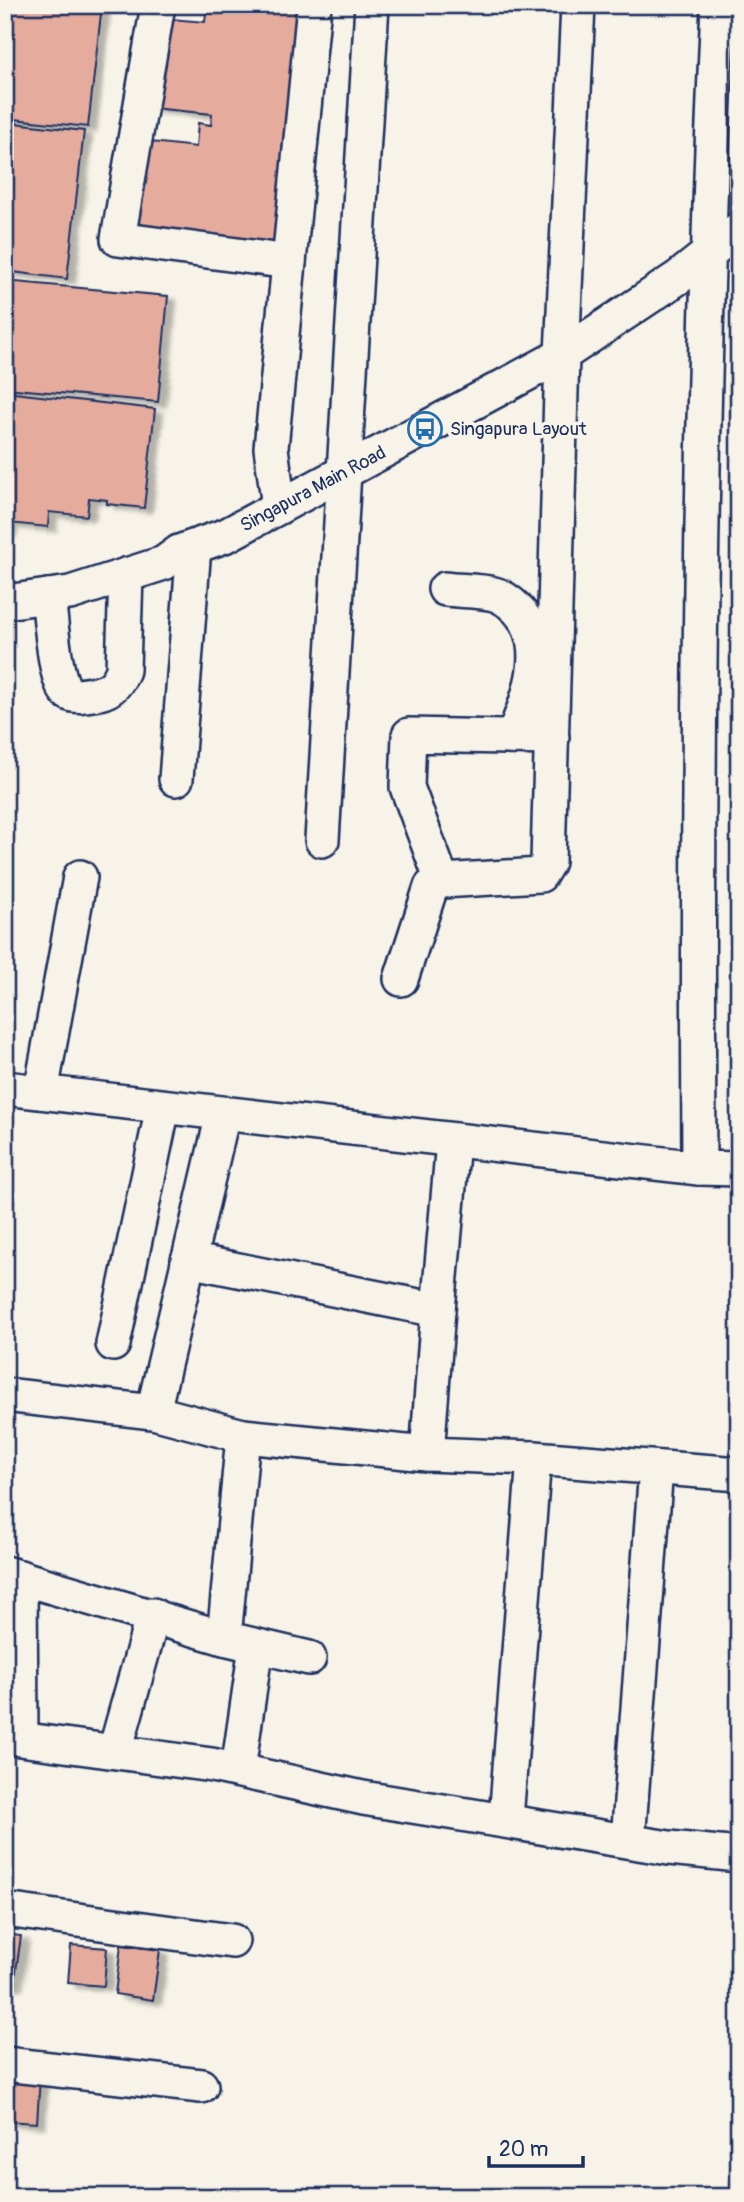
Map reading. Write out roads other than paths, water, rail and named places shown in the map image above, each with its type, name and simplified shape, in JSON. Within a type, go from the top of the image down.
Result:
[{"type":"street","points":[[158,5],[118,239],[289,262]]},
{"type":"street","points":[[279,507],[271,448],[314,5]]},
{"type":"street","points":[[322,840],[372,5]]},
{"type":"street","points":[[401,979],[431,887],[442,881],[540,874],[546,871],[562,355],[578,5]]},
{"type":"street","points":[[699,1168],[697,786],[706,255],[718,5]]},
{"type":"street","name":"Singapura Main Road","points":[[5,603],[70,593],[164,563],[194,547],[227,535],[562,355],[679,277],[739,229]]},
{"type":"street","points":[[176,779],[194,547]]},
{"type":"street","points":[[48,596],[58,675],[63,689],[70,694],[79,695],[106,691],[120,680],[124,670],[126,575]]},
{"type":"street","points":[[445,589],[496,594],[513,605],[527,619],[534,635],[534,666],[513,737]]},
{"type":"street","points":[[442,881],[407,787],[410,735],[552,738]]},
{"type":"street","points":[[41,1092],[80,877]]},
{"type":"street","points":[[5,1088],[453,1141],[699,1168],[739,1169]]},
{"type":"street","points":[[113,1344],[163,1107]]},
{"type":"street","points":[[153,1412],[223,1114]]},
{"type":"street","points":[[427,1454],[453,1141]]},
{"type":"street","points":[[188,1260],[438,1310]]},
{"type":"street","points":[[5,1395],[153,1412],[243,1436],[427,1454],[534,1458],[739,1474]]},
{"type":"street","points":[[224,1638],[243,1436]]},
{"type":"street","points":[[506,1819],[534,1458]]},
{"type":"street","points":[[628,1841],[656,1468]]},
{"type":"street","points":[[309,1658],[224,1638],[12,1575],[13,1737],[238,1770],[363,1798],[506,1819],[628,1841],[739,1855]]},
{"type":"street","points":[[116,1751],[153,1615]]},
{"type":"street","points":[[238,1770],[256,1646]]},
{"type":"street","points":[[5,1910],[232,1941]]},
{"type":"street","points":[[5,2064],[201,2086]]},
{"type":"place","name":"Singapura Layout","points":[[425,429]]}]
